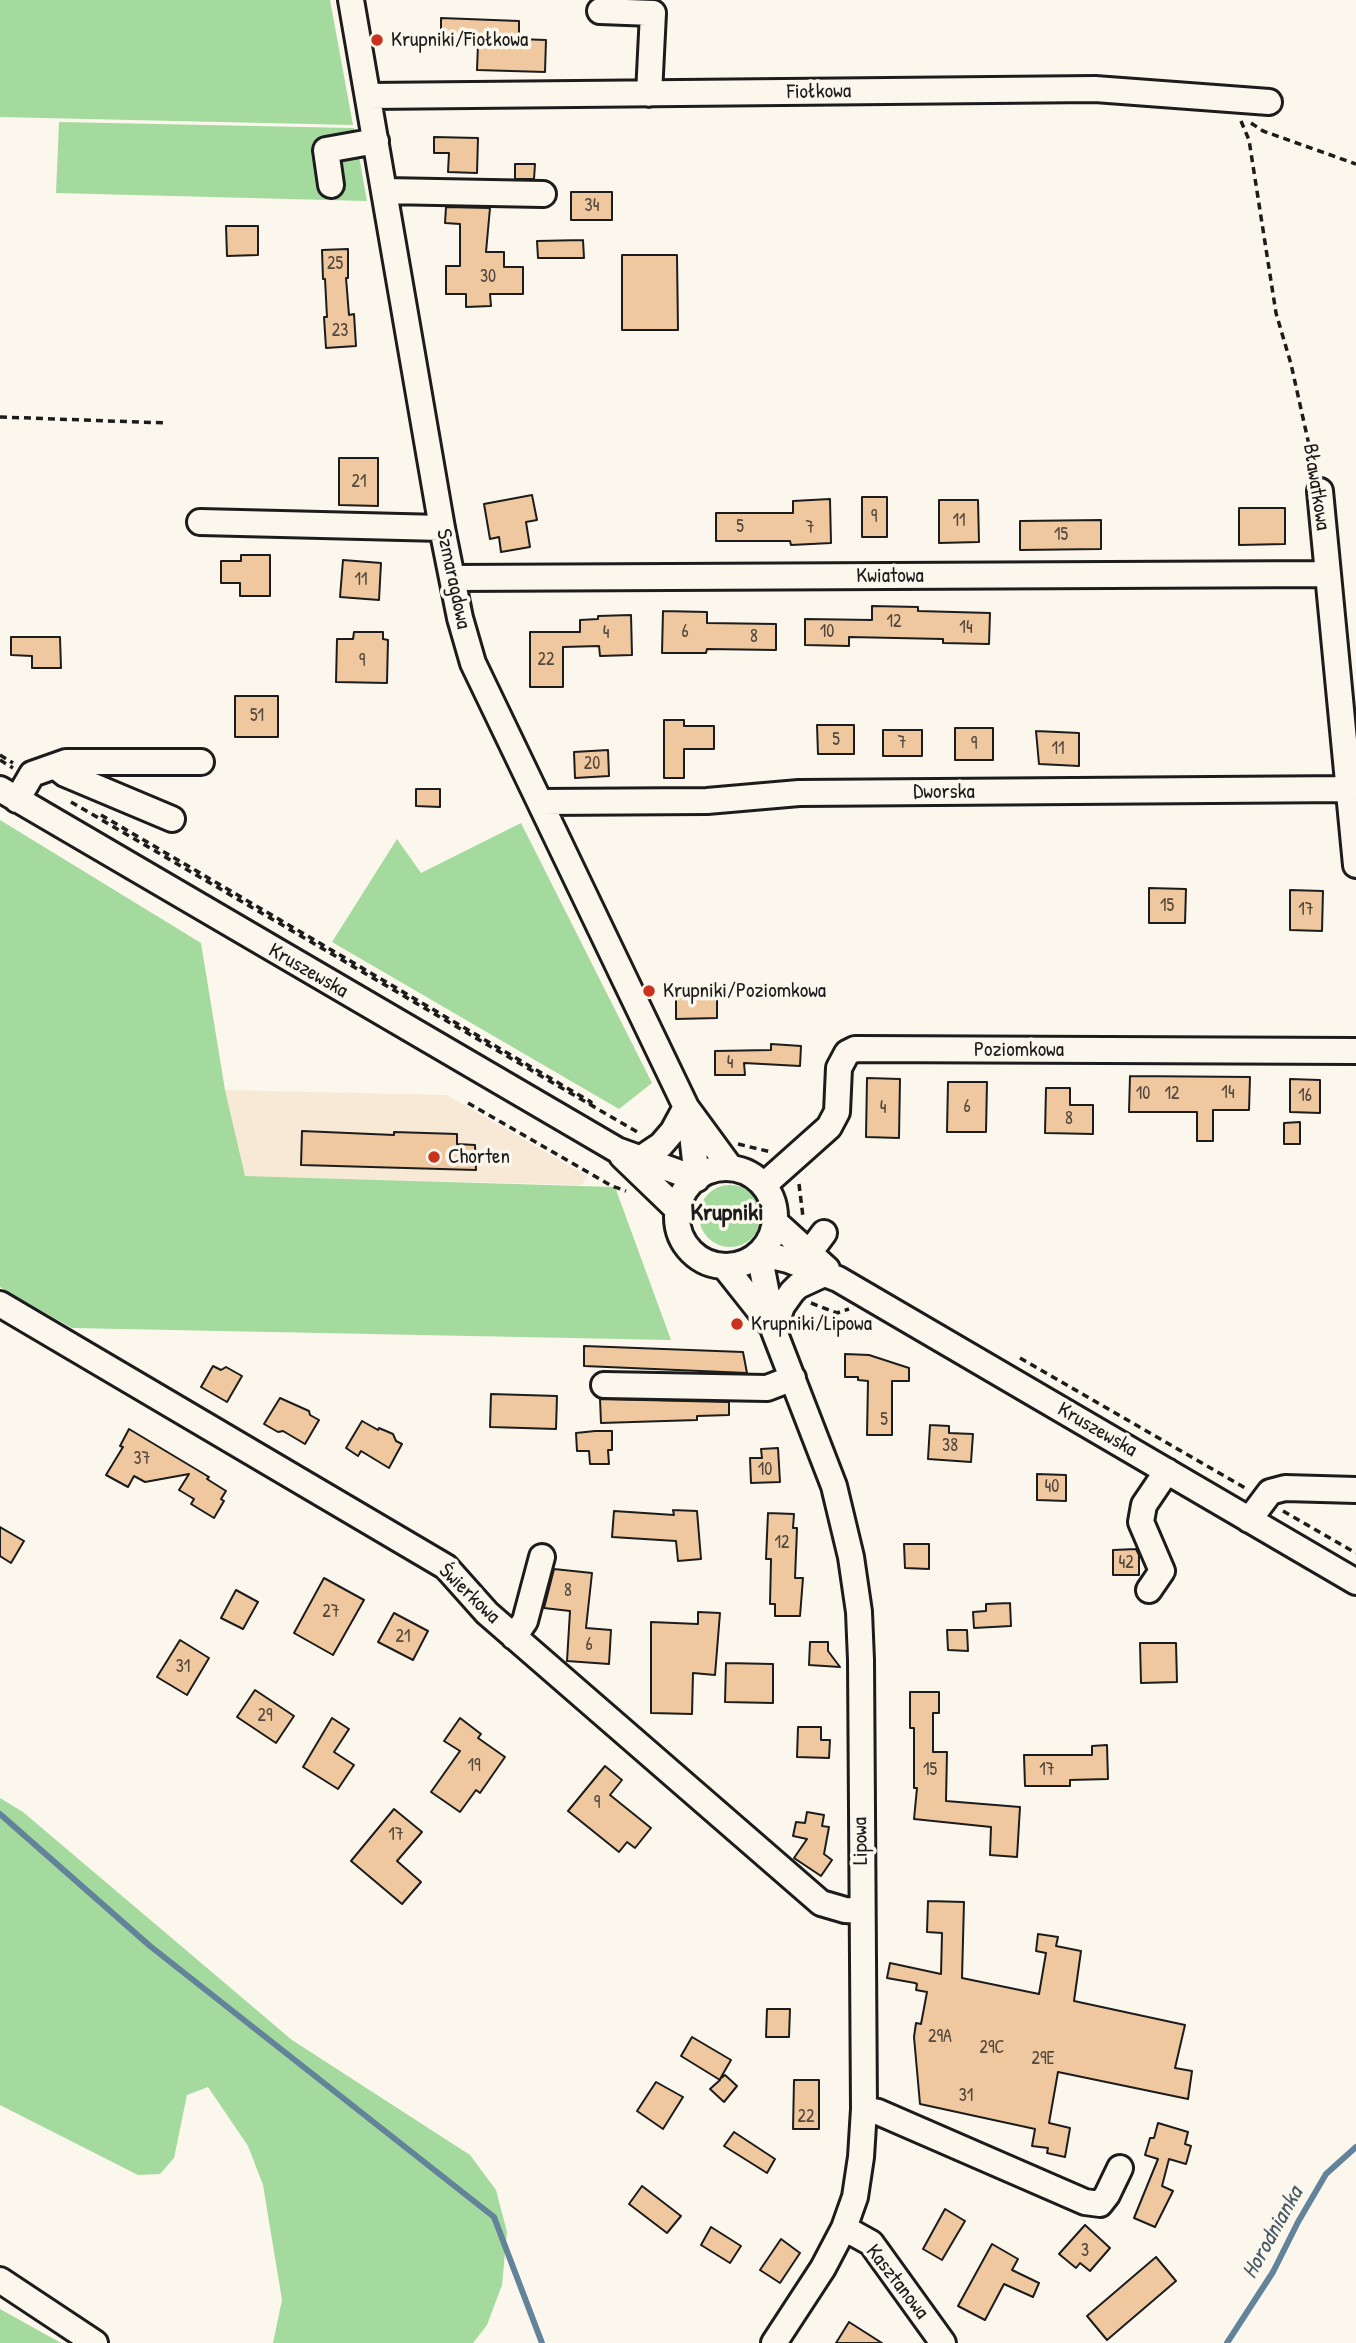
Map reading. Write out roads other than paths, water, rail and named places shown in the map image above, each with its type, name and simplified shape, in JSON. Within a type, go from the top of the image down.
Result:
[{"type":"street","name":"Szmaragdowa","points":[[351,0],[442,528],[473,663],[688,1112],[697,1179]]},
{"type":"street","points":[[600,11],[654,7],[649,94]]},
{"type":"street","name":"Fiołkowa","points":[[369,96],[1095,89],[1269,102]]},
{"type":"street","points":[[331,185],[326,150],[376,141]]},
{"type":"street","points":[[385,191],[543,194]]},
{"type":"street","name":"Bławatkowa","points":[[1320,491],[1356,865]]},
{"type":"street","points":[[200,522],[442,528]]},
{"type":"street","name":"Kwiatowa","points":[[452,578],[1328,575]]},
{"type":"street","points":[[9,795],[39,772],[66,762],[201,762]]},
{"type":"street","points":[[39,772],[65,774],[172,819]]},
{"type":"street","name":"Dworska","points":[[540,802],[707,801],[800,793],[1349,789]]},
{"type":"street","name":"Kruszewska","points":[[9,795],[635,1150],[697,1179]]},
{"type":"street","name":"Poziomkowa","points":[[764,1185],[829,1127],[837,1112],[839,1068],[848,1053],[855,1049],[1356,1051]]},
{"type":"street","name":"Szmaragdowa","points":[[688,1112],[732,1155]]},
{"type":"street","points":[[635,1150],[667,1138],[688,1112]]},
{"type":"street","name":"Kruszewska","points":[[635,1150],[677,1209]]},
{"type":"street","points":[[732,1155],[764,1185],[775,1207],[775,1222],[772,1236],[759,1253],[743,1263],[724,1266],[705,1261],[693,1253],[679,1230],[677,1209],[685,1191],[697,1179],[732,1155]]},
{"type":"street","name":"Kruszewska","points":[[775,1222],[817,1242],[831,1277]]},
{"type":"street","name":"Kruszewska","points":[[759,1253],[789,1260],[831,1277],[1356,1582]]},
{"type":"street","name":"Lipowa","points":[[759,1253],[774,1331],[834,1486],[851,1556],[859,1612],[861,1660],[864,2109],[861,2157],[855,2197],[844,2228],[823,2268],[774,2343]]},
{"type":"street","name":"Lipowa","points":[[724,1266],[774,1331]]},
{"type":"street","points":[[774,1331],[782,1306],[798,1286],[831,1277]]},
{"type":"street","name":"Świerkowa","points":[[0,1304],[446,1567],[487,1613],[821,1903],[845,1910],[862,1911]]},
{"type":"street","points":[[604,1385],[768,1388],[793,1378]]},
{"type":"street","points":[[1149,1590],[1162,1571],[1141,1522],[1144,1505],[1167,1471]]},
{"type":"street","points":[[1249,1520],[1270,1492],[1285,1488],[1356,1490]]},
{"type":"street","points":[[514,1637],[525,1621],[542,1558]]},
{"type":"street","points":[[864,2109],[878,2112],[1085,2202],[1100,2204],[1120,2168]]},
{"type":"street","name":"Kasztanowa","points":[[844,2228],[871,2243],[889,2264],[943,2343]]},
{"type":"street","points":[[0,2280],[95,2343]]},
{"type":"waterway","points":[[0,1814],[150,1946],[494,2217],[542,2343]]},
{"type":"waterway","name":"Horodnianka","points":[[1227,2343],[1273,2272],[1326,2174],[1356,2147]]},
{"type":"place","name":"Krupniki/Fiołkowa","points":[[377,40]]},
{"type":"place","name":"Krupniki/Poziomkowa","points":[[649,991]]},
{"type":"place","name":"Chorten","points":[[434,1157]]},
{"type":"place","name":"Krupniki/Lipowa","points":[[737,1324]]},
{"type":"district","name":"Krupniki","points":[[727,1214]]}]
